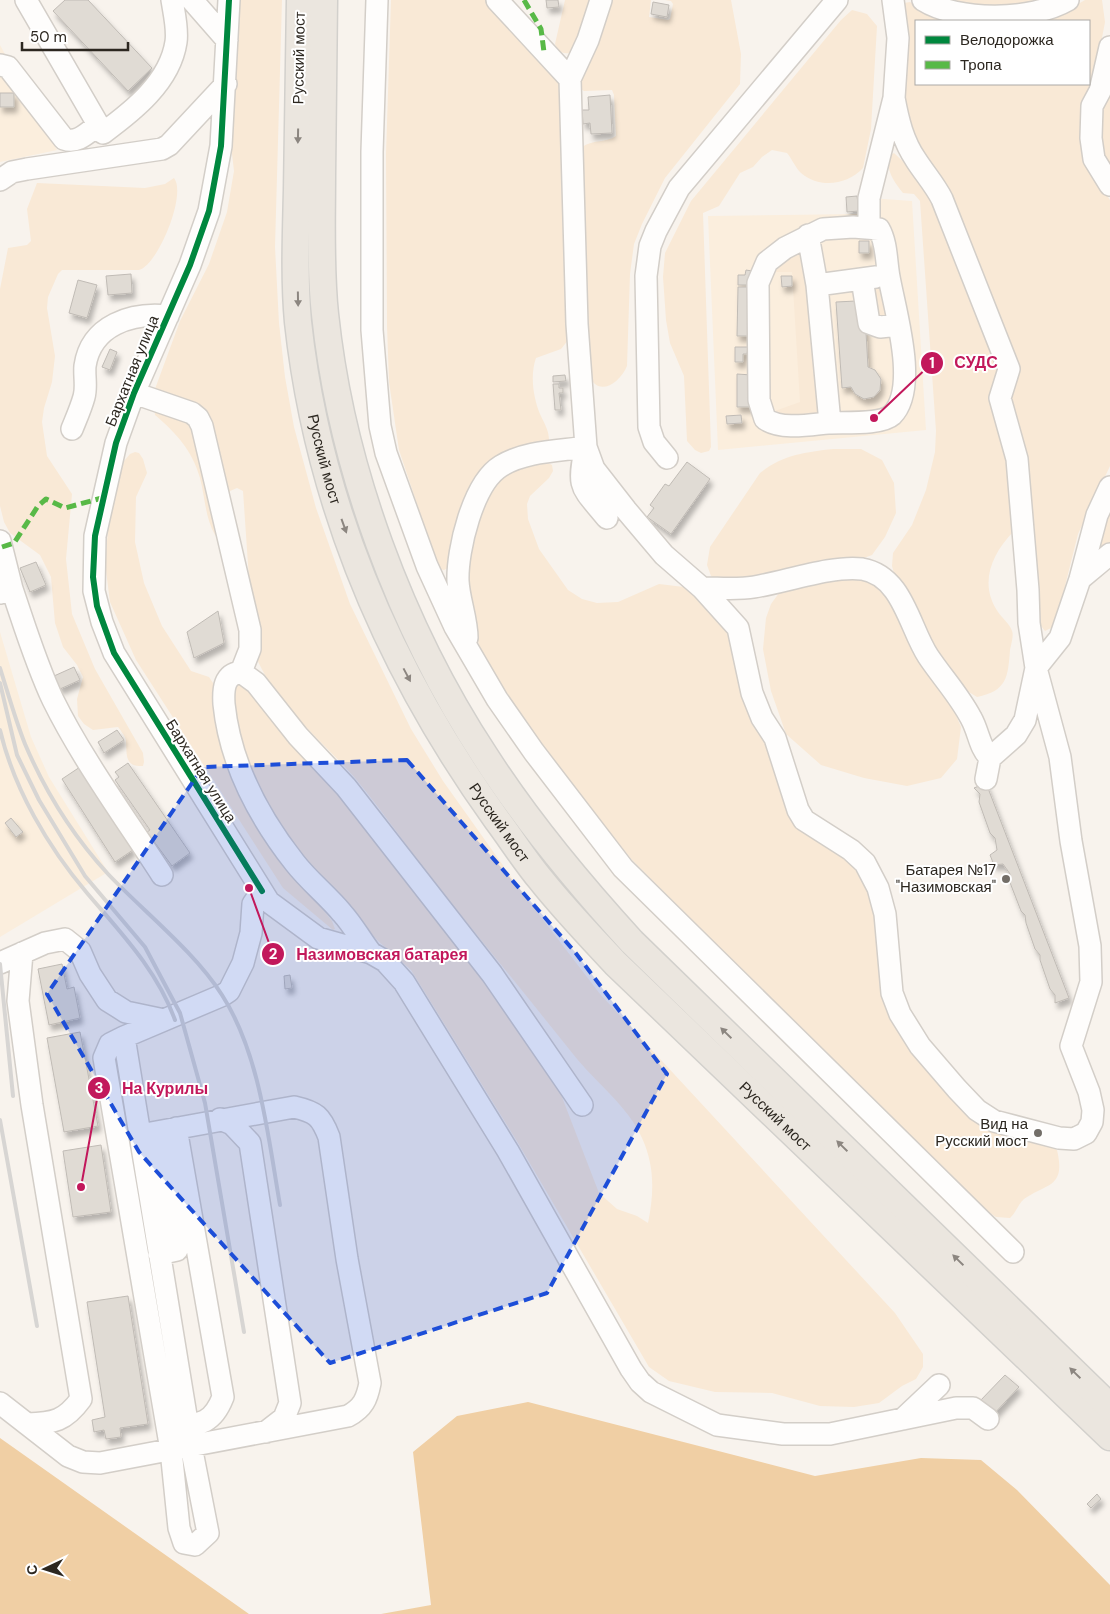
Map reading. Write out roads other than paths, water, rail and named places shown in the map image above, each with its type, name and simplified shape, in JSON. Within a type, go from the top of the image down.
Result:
[{"type":"main road","name":"Русский мост","points":[[300,0],[296,245],[298,318],[305,373],[314,422],[338,512],[368,594],[428,716],[461,770],[539,878],[614,963],[1110,1437]]},
{"type":"main road","name":"Русский мост","points":[[324,0],[322,242],[325,312],[332,366],[362,494],[424,649],[452,701],[484,756],[517,803],[584,889],[632,942],[1110,1407]]},
{"type":"street","points":[[26,0],[114,157]]},
{"type":"street","points":[[0,64],[8,67],[64,139],[78,140],[100,129],[142,101],[170,63],[176,41],[172,0]]},
{"type":"street","points":[[192,0],[227,40]]},
{"type":"street","name":"Бархатная улица","points":[[229,0],[226,84],[221,146],[209,211],[190,265],[134,393],[116,443],[95,536],[93,577],[97,606],[114,653],[122,668],[269,902],[318,938],[371,953]]},
{"type":"street","points":[[377,0],[372,152],[372,330],[380,426],[386,453],[427,566],[466,647],[534,752],[623,868],[1013,1252]]},
{"type":"street","points":[[497,0],[570,79]]},
{"type":"street","points":[[601,0],[588,40],[570,79],[580,371],[586,447],[594,469],[664,555],[702,588],[738,628],[752,693],[762,718],[775,738],[792,794],[801,815],[804,820],[851,850],[865,863],[878,888],[885,914],[892,992],[900,1014],[920,1046],[977,1110],[994,1121],[1074,1139],[1086,1133],[1092,1122],[1093,1110],[1089,1092],[1071,1046],[1091,982],[1090,946],[1060,757],[1036,668],[1029,624],[1017,459],[1000,398],[1008,377],[1007,360],[956,238],[942,199],[930,178],[916,160],[901,131],[894,98]]},
{"type":"street","points":[[667,458],[654,442],[649,426],[646,276],[650,246],[679,188],[837,0]]},
{"type":"street","points":[[869,227],[869,198],[894,98],[898,38],[893,0]]},
{"type":"street","points":[[923,0],[937,9],[968,15],[1027,14],[1044,11],[1068,0]]},
{"type":"street","points":[[1110,48],[1100,91],[1092,106],[1091,138],[1094,159],[1110,185]]},
{"type":"street","points":[[0,180],[12,172],[27,169],[162,149],[170,144],[226,84]]},
{"type":"street","points":[[869,227],[879,229],[884,237],[888,276],[899,325],[904,389],[899,406],[890,417],[878,421],[798,426],[772,423],[765,419],[759,400],[758,283],[767,262],[808,235],[823,229],[869,227]]},
{"type":"street","points":[[808,235],[817,285],[830,423]]},
{"type":"street","points":[[817,285],[888,276]]},
{"type":"street","points":[[862,279],[870,323],[880,327],[899,325]]},
{"type":"street","points":[[72,429],[85,395],[85,368],[88,352],[95,341],[106,329],[122,319],[149,314],[168,316]]},
{"type":"street","points":[[571,420],[569,376],[570,372],[580,371]]},
{"type":"street","points":[[134,393],[192,413],[198,418],[202,426],[250,630],[250,649],[241,672]]},
{"type":"street","points":[[466,647],[468,636],[458,583],[458,562],[470,517],[488,477],[500,466],[521,458],[586,447]]},
{"type":"street","points":[[586,447],[581,467],[582,484],[608,518]]},
{"type":"street","points":[[986,779],[990,758],[1016,736],[1025,720],[1036,668],[1060,638],[1080,579],[1097,515],[1110,487]]},
{"type":"street","points":[[0,541],[6,591],[54,702],[90,763],[162,875]]},
{"type":"street","points":[[1080,579],[1110,554]]},
{"type":"street","points":[[702,588],[752,587],[826,572],[861,569],[877,573],[901,598],[927,656],[963,703],[974,723],[984,751],[990,758]]},
{"type":"street","points":[[582,1105],[492,974],[346,787],[298,736],[256,683],[241,672],[234,672],[227,678],[224,696],[229,739],[241,775],[274,835],[296,864],[343,914],[371,953],[384,961],[404,982],[508,1151],[640,1382],[651,1392],[717,1425],[783,1434],[830,1434],[968,1407],[973,1408],[988,1420]]},
{"type":"street","points":[[1025,720],[1060,757]]},
{"type":"street","points":[[181,1448],[163,1404],[104,1058],[110,1044],[229,991],[243,963],[251,933],[254,904],[262,891]]},
{"type":"street","points":[[0,963],[45,943],[65,939],[80,951],[90,974],[107,1000],[126,1012],[164,1020]]},
{"type":"street","points":[[22,953],[18,1002],[32,1105],[81,1399],[70,1413],[51,1423],[27,1424]]},
{"type":"street","points":[[124,1037],[158,1131],[223,1397],[217,1413],[204,1422],[187,1425],[175,1419],[163,1404]]},
{"type":"street","points":[[0,1403],[68,1456],[83,1462],[100,1463],[348,1416],[360,1410],[368,1396],[370,1383],[347,1259],[329,1137],[323,1121],[310,1111],[294,1107],[158,1131]]},
{"type":"street","points":[[220,1120],[232,1124],[250,1143],[290,1403],[284,1418],[266,1432]]},
{"type":"street","points":[[158,1131],[159,1254],[187,1425],[181,1448]]},
{"type":"street","points":[[902,1419],[939,1385]]},
{"type":"railway","points":[[0,668],[15,716],[33,762],[41,779],[72,829],[108,874],[198,963],[222,995],[235,1018],[254,1069],[261,1097],[280,1205]]},
{"type":"railway","points":[[0,683],[17,755],[39,800],[85,876],[145,947],[180,1013],[205,1103],[244,1332]]},
{"type":"railway","points":[[0,730],[6,752],[23,795],[46,837],[87,893],[148,968],[175,1020]]},
{"type":"railway","points":[[0,964],[13,1096]]},
{"type":"railway","points":[[0,1120],[37,1326]]},
{"type":"place","name":"СУДС","points":[[874,418]]},
{"type":"place","name":"Батарея №17 \"Назимовская\"","points":[[1006,879]]},
{"type":"place","name":"Назимовская батарея","points":[[249,888]]},
{"type":"place","name":"Вид на Русский мост","points":[[1038,1133]]},
{"type":"place","name":"На Курилы","points":[[81,1187]]}]
